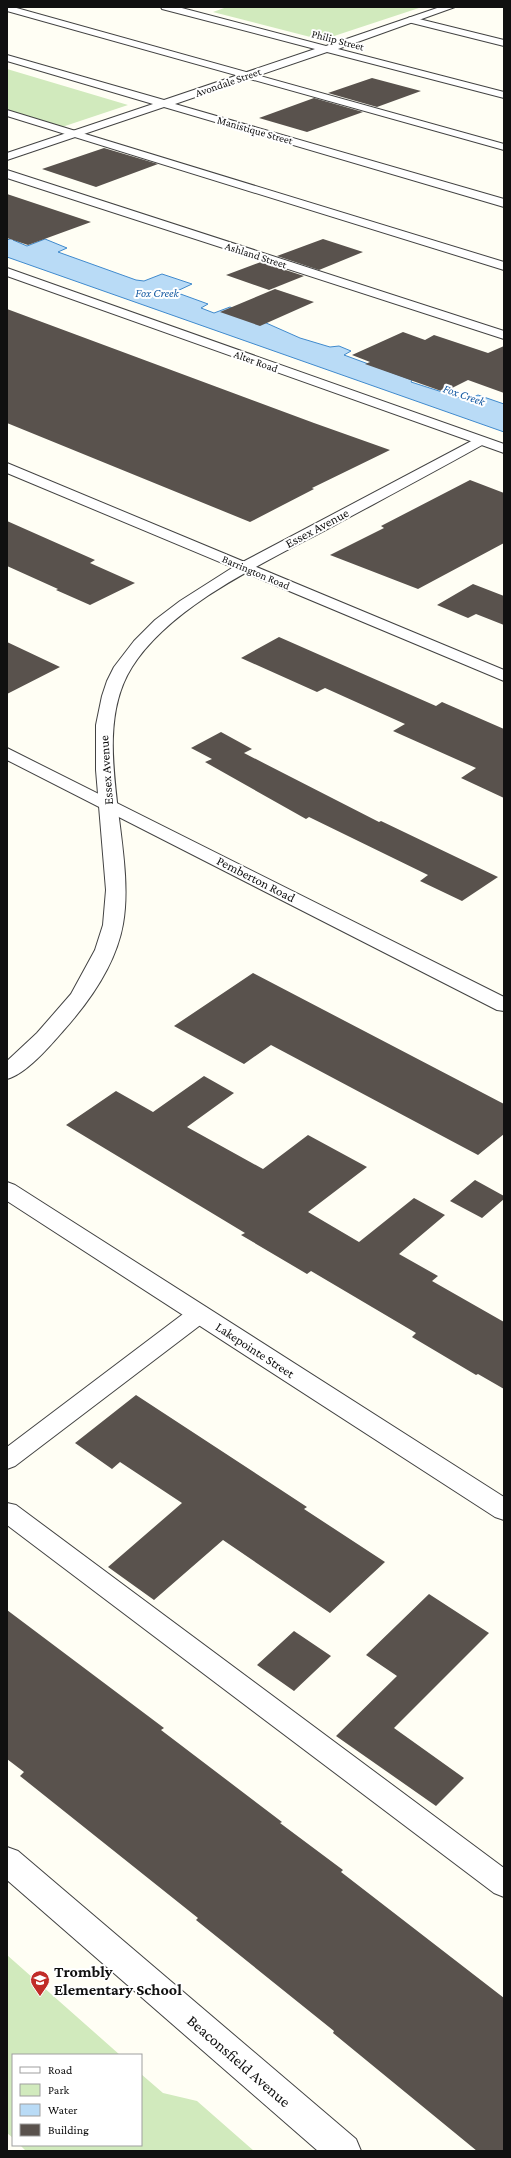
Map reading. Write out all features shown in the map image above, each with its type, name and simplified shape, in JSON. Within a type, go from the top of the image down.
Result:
[{"type":"street","name":"Philip Street","points":[[166,7],[504,95]]},
{"type":"street","name":"Avondale Street","points":[[7,157],[450,7]]},
{"type":"street","name":"Manistique Street","points":[[7,58],[504,202]]},
{"type":"street","name":"Ashland Street","points":[[7,174],[504,335]]},
{"type":"street","name":"Alter Road","points":[[7,272],[504,450]]},
{"type":"street","name":"Essex Avenue","points":[[7,1072],[29,1055],[71,1009],[97,971],[110,939],[117,901],[103,748],[104,722],[109,697],[123,667],[143,641],[170,616],[202,593],[479,441]]},
{"type":"street","name":"Barrington Road","points":[[7,468],[504,676]]},
{"type":"street","name":"Pemberton Road","points":[[7,753],[504,1005]]},
{"type":"street","name":"Lakepointe Street","points":[[7,1190],[504,1510]]},
{"type":"street","name":"Beaconsfield Avenue","points":[[7,1861],[344,2151]]},
{"type":"lane","points":[[7,8],[504,147]]},
{"type":"lane","points":[[411,20],[504,43]]},
{"type":"lane","points":[[7,113],[504,266]]},
{"type":"lane","points":[[7,1460],[199,1314]]},
{"type":"lane","points":[[7,1512],[504,1884]]},
{"type":"green space","points":[[227,7],[422,7],[322,40],[213,12]]},
{"type":"green space","points":[[7,69],[128,105],[62,127],[7,110]]},
{"type":"green space","points":[[7,1955],[119,2054],[12,2054],[12,2137],[7,2133]]},
{"type":"green space","points":[[142,2075],[163,2093],[197,2101],[254,2151],[26,2151],[21,2146],[142,2146]]},
{"type":"water","name":"Fox Creek","points":[[30,232],[13,240],[27,246],[45,239],[67,248],[58,252],[136,280],[144,281],[162,274],[192,284],[175,292],[208,304],[201,308],[214,313],[230,307],[300,338],[330,347],[339,346],[351,351],[344,355],[412,380],[411,382],[467,400],[478,395],[504,404],[504,432],[7,257],[7,240]]},
{"type":"building","points":[[372,78],[421,91],[377,107],[328,93]]},
{"type":"building","points":[[314,98],[363,112],[307,132],[259,118]]},
{"type":"building","points":[[104,148],[158,164],[96,187],[42,169]]},
{"type":"building","points":[[7,194],[91,222],[28,245],[7,238]]},
{"type":"building","points":[[323,239],[363,252],[319,270],[277,256]]},
{"type":"building","points":[[261,262],[304,276],[269,290],[226,275]]},
{"type":"building","points":[[275,289],[314,302],[260,326],[220,312]]},
{"type":"building","points":[[7,309],[390,450],[312,488],[314,489],[250,522],[7,423]]},
{"type":"building","points":[[403,332],[425,340],[434,335],[488,353],[504,346],[504,393],[468,380],[444,392],[365,364],[370,362],[352,355]]},
{"type":"building","points":[[470,480],[504,493],[504,543],[418,589],[330,555],[384,528],[381,526]]},
{"type":"building","points":[[7,521],[95,560],[90,563],[135,583],[90,605],[56,590],[58,589],[7,566]]},
{"type":"building","points":[[473,584],[504,596],[504,625],[476,614],[468,618],[437,605]]},
{"type":"building","points":[[279,637],[436,706],[442,702],[504,729],[504,798],[461,778],[476,768],[393,731],[405,724],[325,688],[317,692],[241,658]]},
{"type":"building","points":[[7,642],[60,667],[7,694]]},
{"type":"building","points":[[221,732],[252,749],[244,753],[379,822],[381,821],[498,877],[462,901],[420,881],[428,875],[309,817],[306,819],[205,762],[212,759],[191,748]]},
{"type":"building","points":[[253,973],[504,1104],[504,1134],[478,1155],[271,1045],[244,1064],[174,1026]]},
{"type":"building","points":[[204,1076],[234,1093],[187,1127],[263,1169],[308,1135],[367,1167],[308,1212],[359,1242],[414,1198],[445,1215],[399,1254],[438,1276],[432,1281],[504,1322],[504,1389],[478,1374],[476,1375],[412,1337],[416,1333],[311,1271],[307,1274],[241,1235],[245,1233],[66,1125],[116,1091],[153,1112]]},
{"type":"building","points":[[475,1180],[504,1196],[504,1199],[482,1218],[450,1201]]},
{"type":"building","points":[[136,1395],[307,1507],[304,1509],[385,1562],[330,1613],[223,1540],[154,1600],[108,1567],[182,1503],[120,1462],[112,1469],[75,1443]]},
{"type":"building","points":[[429,1594],[489,1633],[394,1728],[464,1778],[436,1806],[336,1736],[397,1676],[366,1655]]},
{"type":"building","points":[[7,1610],[164,1728],[161,1730],[282,1822],[280,1823],[343,1870],[341,1872],[504,1998],[504,2151],[477,2151],[333,2033],[334,2031],[196,1920],[198,1918],[20,1776],[24,1772],[7,1759]]},
{"type":"building","points":[[294,1631],[331,1656],[294,1691],[257,1665]]},
{"type":"place","name":"Trombly Elementary School","points":[[40,1997]]}]
